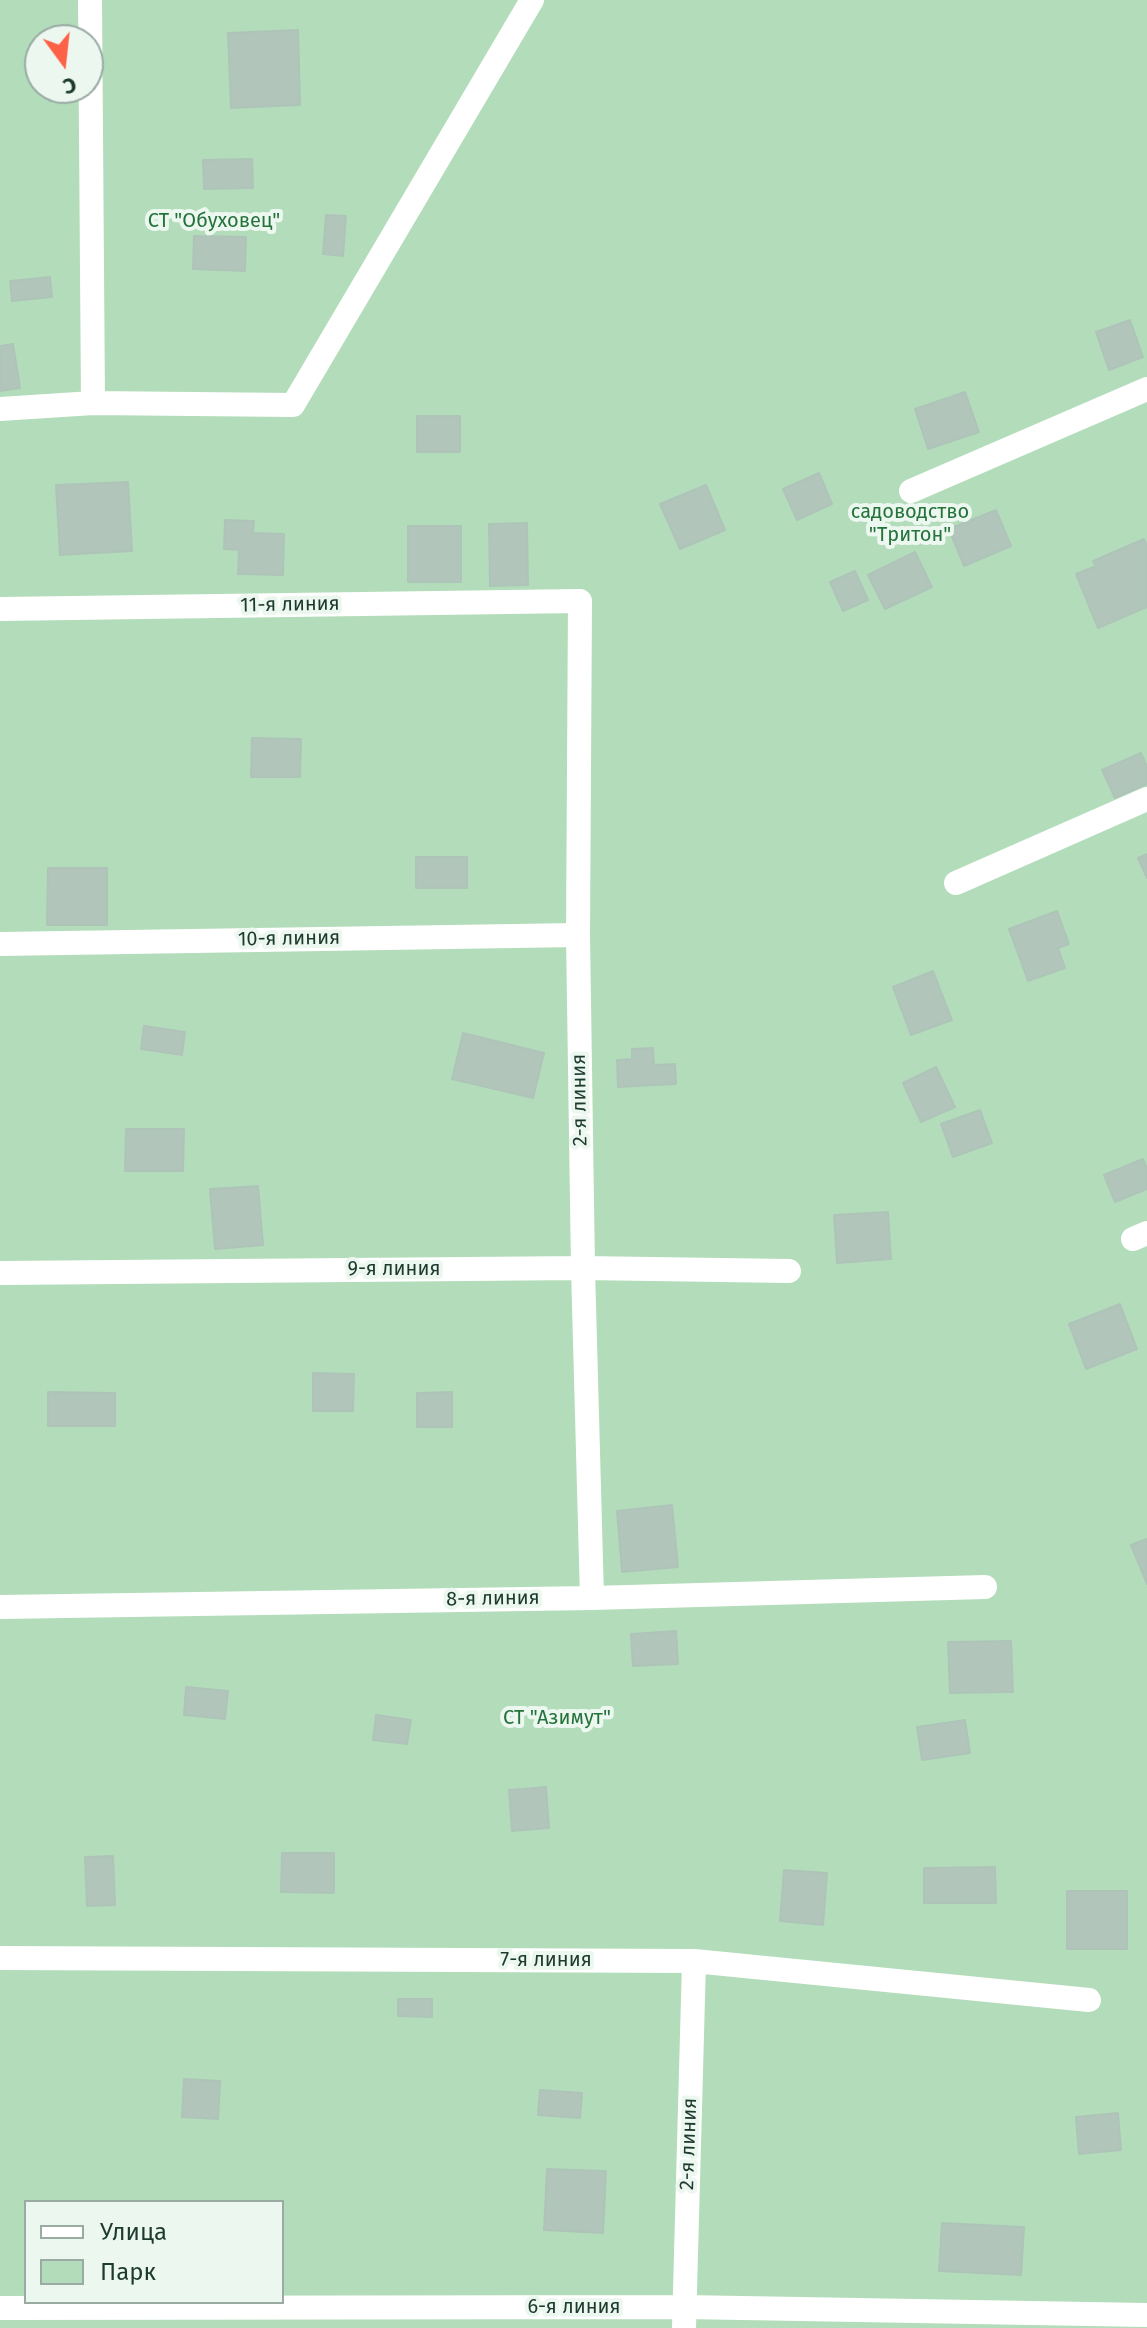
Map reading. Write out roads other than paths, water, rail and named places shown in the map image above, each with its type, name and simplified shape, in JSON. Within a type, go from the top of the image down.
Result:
[{"type":"street","points":[[90,0],[93,403]]},
{"type":"street","points":[[0,409],[93,403],[293,405],[532,0]]},
{"type":"street","points":[[911,491],[1147,389]]},
{"type":"street","name":"11-я линия","points":[[0,609],[580,601]]},
{"type":"street","name":"2-я линия","points":[[580,601],[578,935],[592,1598]]},
{"type":"street","points":[[956,883],[1147,799]]},
{"type":"street","name":"10-я линия","points":[[0,944],[578,935]]},
{"type":"street","name":"9-я линия","points":[[0,1273],[583,1268],[789,1271]]},
{"type":"street","name":"8-я линия","points":[[0,1607],[592,1598],[985,1587]]},
{"type":"street","name":"7-я линия","points":[[0,1958],[694,1961],[1089,2000]]},
{"type":"street","name":"2-я линия","points":[[684,2317],[694,1961]]},
{"type":"street","name":"6-я линия","points":[[0,2308],[684,2317],[1147,2315]]},
{"type":"park label","name":"СТ \"Обуховец\"","points":[[214,221]]},
{"type":"park label","name":"садоводство \"Тритон\"","points":[[910,524]]},
{"type":"park label","name":"СТ \"Азимут\"","points":[[557,1718]]}]
